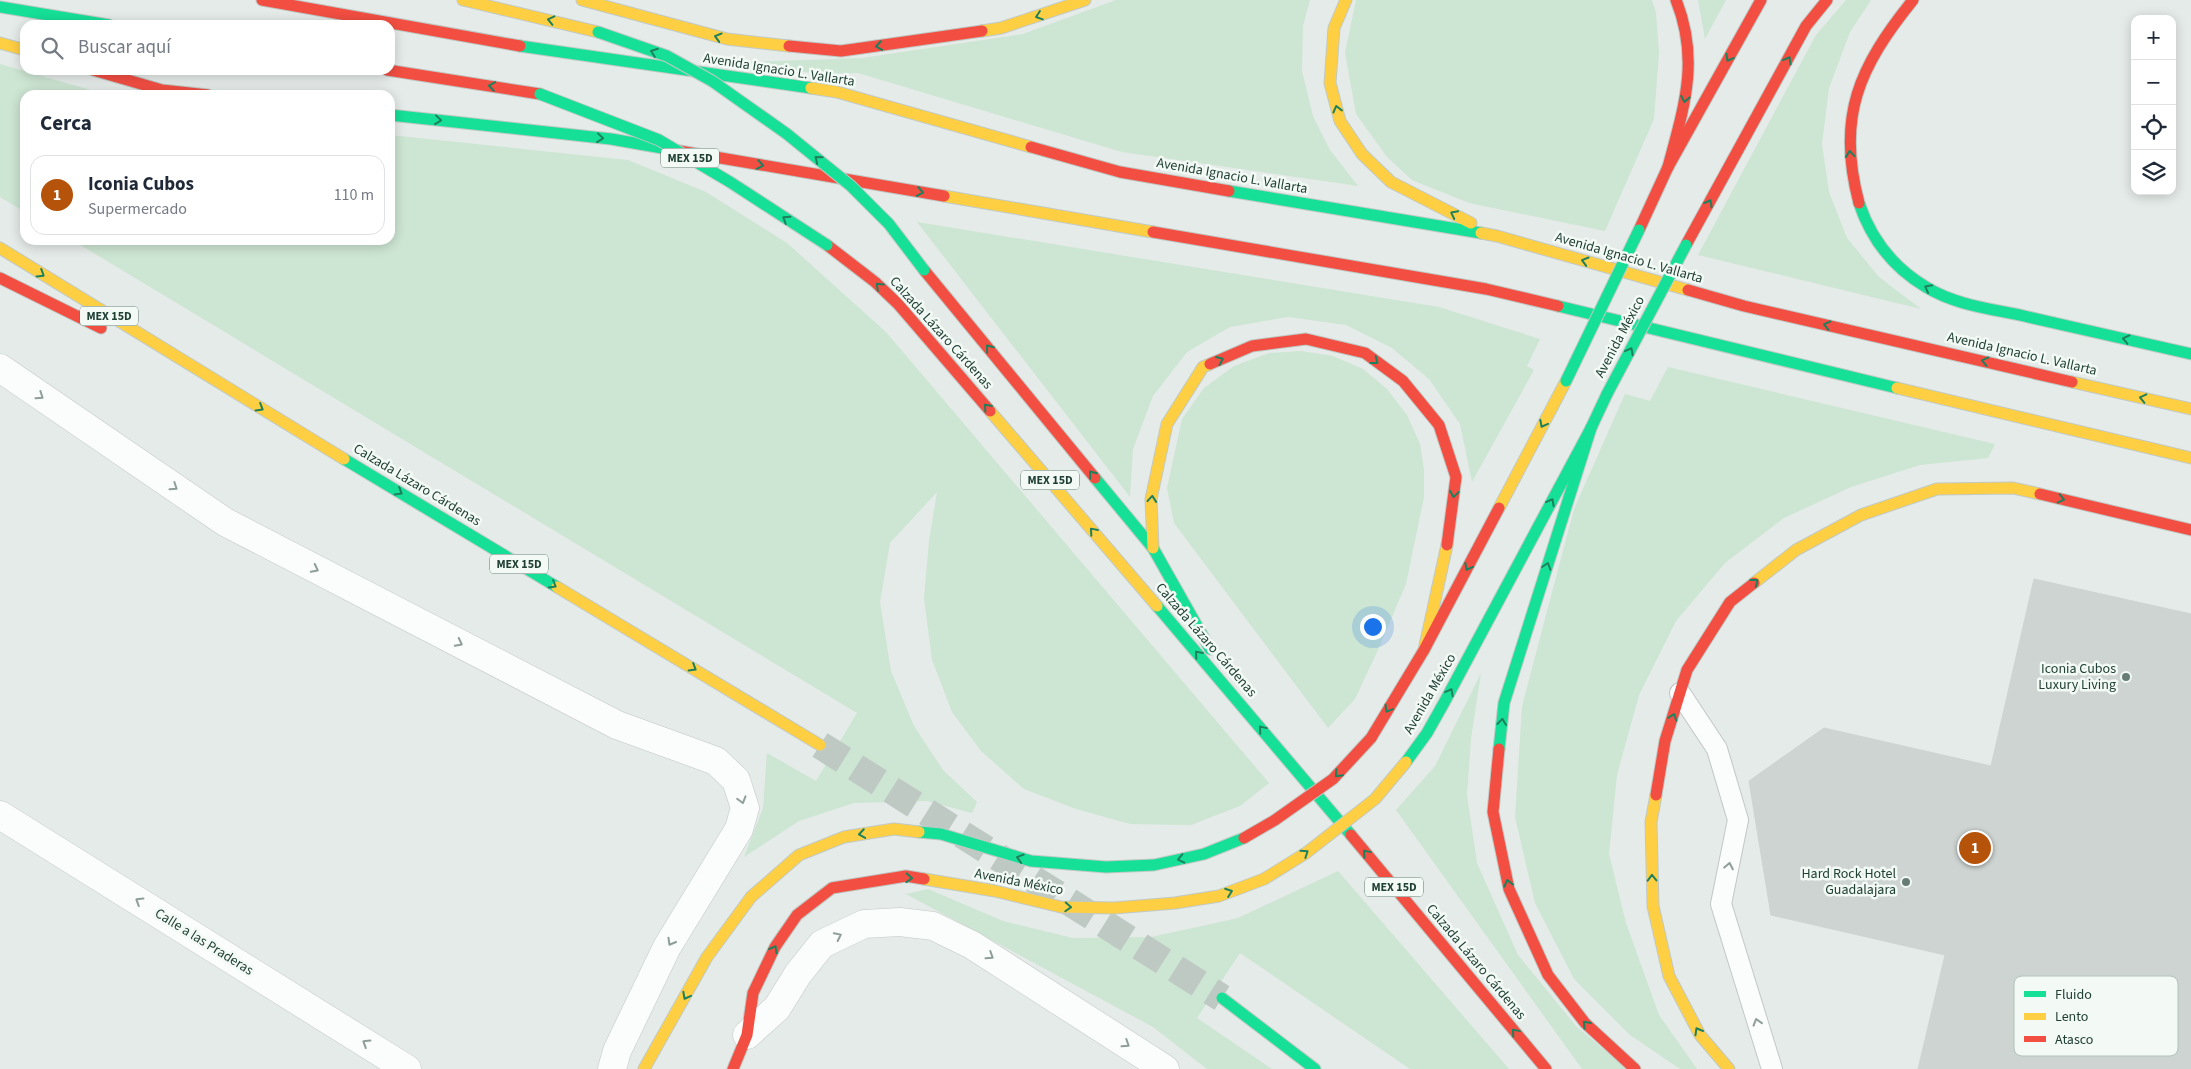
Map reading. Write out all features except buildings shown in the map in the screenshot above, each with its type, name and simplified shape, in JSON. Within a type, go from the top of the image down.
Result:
[{"type":"main road","name":"Avenida Ignacio L. Vallarta","points":[[262,0],[374,20]]},
{"type":"main road","points":[[463,0],[598,32],[667,56],[705,77],[787,134],[851,186],[889,224],[924,270],[1153,548],[1242,705]]},
{"type":"main road","points":[[582,0],[727,39],[841,51],[1001,28],[1085,0]]},
{"type":"main road","points":[[1346,0],[1334,28],[1330,83],[1340,121],[1362,154],[1391,182],[1497,236]]},
{"type":"main road","points":[[1668,167],[1685,101],[1690,66],[1683,14],[1676,0]]},
{"type":"main road","name":"Avenida México","points":[[644,1069],[666,1033],[707,956],[751,898],[800,856],[844,837],[894,829],[941,834],[1031,861],[1106,867],[1154,865],[1204,854],[1244,838],[1275,820],[1333,779],[1370,738],[1424,650],[1566,380],[1668,167],[1761,0]]},
{"type":"main road","name":"Avenida México","points":[[733,1069],[747,1035],[753,993],[775,947],[797,914],[832,888],[906,876],[995,891],[1061,907],[1114,908],[1176,903],[1219,896],[1264,879],[1306,853],[1375,799],[1427,734],[1591,428],[1686,245],[1806,26],[1827,0]]},
{"type":"main road","points":[[1913,0],[1883,41],[1861,79],[1851,118],[1849,148],[1853,178],[1860,205],[1872,231],[1886,253],[1912,278],[1926,288],[1974,305],[2191,354]]},
{"type":"main road","points":[[0,7],[79,20]]},
{"type":"main road","name":"Avenida Ignacio L. Vallarta","points":[[395,24],[553,52],[837,92],[1120,172],[1497,236],[1744,306],[2191,409]]},
{"type":"main road","points":[[0,43],[20,49]]},
{"type":"main road","name":"Calzada Lázaro Cárdenas","points":[[395,71],[540,94],[659,140],[730,182],[827,245],[863,272],[898,304],[1242,705],[1546,1069]]},
{"type":"main road","points":[[110,75],[162,90]]},
{"type":"main road","points":[[395,116],[610,139],[1486,289],[2191,458]]},
{"type":"main road","name":"Calzada Lázaro Cárdenas","points":[[0,248],[218,383],[820,745]]},
{"type":"main road","points":[[0,278],[110,333]]},
{"type":"main road","points":[[1153,548],[1151,499],[1168,424],[1203,367],[1252,346],[1306,339],[1365,353],[1403,381],[1439,425],[1456,477],[1445,560],[1424,650]]},
{"type":"main road","points":[[137,345],[218,383]]},
{"type":"main road","points":[[1591,428],[1504,703],[1493,812],[1510,889],[1548,975],[1585,1023],[1635,1069]]},
{"type":"main road","points":[[1728,1069],[1700,1035],[1669,976],[1653,906],[1652,822],[1665,741],[1687,670],[1730,602],[1796,550],[1861,515],[1937,489],[2013,488],[2191,530]]},
{"type":"main road","points":[[1222,998],[1315,1069]]},
{"type":"main road","points":[[1621,1058],[1639,1069]]},
{"type":"street","points":[[0,368],[225,522],[617,725],[716,761],[736,780],[744,808],[739,829],[667,947],[617,1051],[612,1069]]},
{"type":"street","name":"Calle a las Praderas","points":[[0,815],[407,1069]]},
{"type":"street","points":[[747,1035],[777,1008],[798,974],[822,944],[864,924],[900,922],[933,926],[972,945],[1165,1069]]},
{"type":"lane","points":[[1680,693],[1717,749],[1738,820],[1721,904],[1772,1069]]},
{"type":"green space","points":[[1116,0],[1310,0],[1303,26],[1302,71],[1313,116],[1330,150],[1358,186],[1122,152],[858,73],[823,74],[718,63],[862,58],[1023,34]]},
{"type":"green space","points":[[1356,0],[1652,0],[1656,13],[1659,53],[1654,119],[1605,231],[1469,203],[1412,180],[1387,157],[1356,114],[1345,53]]},
{"type":"green space","points":[[1698,0],[1726,0],[1705,39]]},
{"type":"green space","points":[[1846,0],[1871,0],[1850,32],[1829,88],[1822,144],[1829,192],[1847,238],[1879,277],[1921,309],[1698,255],[1816,35]]},
{"type":"green space","points":[[0,64],[20,70],[20,75],[38,75],[91,90],[20,90],[20,209],[0,197]]},
{"type":"green space","points":[[395,136],[628,160],[706,192],[787,243],[886,332],[1269,783],[1240,806],[1191,825],[1130,824],[1076,809],[1024,789],[981,751],[952,712],[932,660],[924,598],[929,541],[937,492],[890,543],[880,602],[891,671],[914,726],[943,770],[977,802],[972,813],[927,801],[854,803],[799,821],[744,857],[763,808],[767,753],[816,781],[857,713],[80,245],[395,245]]},
{"type":"green space","points":[[917,222],[1439,307],[1540,339],[1527,366],[1534,370],[1472,482],[1460,424],[1429,379],[1392,348],[1346,325],[1288,317],[1230,327],[1187,352],[1153,396],[1133,449],[1130,497]]},
{"type":"green space","points":[[1301,351],[1333,356],[1363,369],[1387,389],[1407,415],[1420,444],[1424,470],[1424,497],[1406,584],[1355,699],[1328,728],[1174,523],[1167,488],[1182,419],[1204,388],[1234,366],[1269,353]]},
{"type":"green space","points":[[1668,367],[1995,444],[1988,458],[1920,465],[1851,487],[1784,518],[1725,563],[1676,621],[1639,695],[1617,775],[1609,854],[1626,923],[1659,1015],[1697,1069],[1680,1069],[1630,1035],[1574,979],[1535,903],[1515,817],[1522,706],[1574,509],[1625,394],[1650,401]]},
{"type":"green space","points":[[1481,673],[1471,739],[1467,795],[1477,863],[1518,955],[1576,1026],[1627,1069],[1582,1069],[1396,810],[1435,766]]},
{"type":"green space","points":[[1338,871],[1509,1069],[1410,1069],[1240,953],[1197,1018],[1272,1069],[1207,1069],[1153,1027],[906,894],[928,889],[1003,921],[1073,938],[1151,937],[1238,918]]},
{"type":"tunnel","points":[[820,745],[1222,998]]},
{"type":"traffic: fast","points":[[0,7],[79,20]]},
{"type":"traffic: fast","points":[[598,32],[667,56],[712,81],[787,134],[851,186],[889,224],[924,270]]},
{"type":"traffic: fast","points":[[520,46],[811,88]]},
{"type":"traffic: fast","points":[[540,94],[659,140],[730,182],[827,245]]},
{"type":"traffic: fast","points":[[395,116],[611,139],[668,149]]},
{"type":"traffic: fast","points":[[1229,191],[1481,233]]},
{"type":"traffic: fast","points":[[1859,203],[1870,229],[1894,262],[1914,279],[1937,293],[1974,306],[2191,354]]},
{"type":"traffic: fast","points":[[1566,381],[1639,230]]},
{"type":"traffic: fast","points":[[1607,394],[1686,245]]},
{"type":"traffic: fast","points":[[1558,306],[1897,388]]},
{"type":"traffic: fast","points":[[1406,762],[1427,733],[1445,701],[1591,428],[1607,394]]},
{"type":"traffic: fast","points":[[1499,749],[1504,703],[1591,428]]},
{"type":"traffic: fast","points":[[344,459],[557,587]]},
{"type":"traffic: fast","points":[[1095,478],[1153,548],[1210,649]]},
{"type":"traffic: fast","points":[[1157,606],[1351,835]]},
{"type":"traffic: fast","points":[[919,832],[941,834],[1031,861],[1106,867],[1154,865],[1204,854],[1244,838]]},
{"type":"traffic: fast","points":[[1222,998],[1315,1069]]},
{"type":"traffic: slow","points":[[463,0],[598,32]]},
{"type":"traffic: slow","points":[[582,0],[727,39],[789,46]]},
{"type":"traffic: slow","points":[[982,31],[1001,28],[1085,0]]},
{"type":"traffic: slow","points":[[1346,0],[1334,28],[1330,83],[1340,121],[1362,154],[1391,182],[1471,223]]},
{"type":"traffic: slow","points":[[0,43],[20,49]]},
{"type":"traffic: slow","points":[[811,88],[837,92],[1031,147]]},
{"type":"traffic: slow","points":[[944,196],[1153,232]]},
{"type":"traffic: slow","points":[[1481,233],[1688,290]]},
{"type":"traffic: slow","points":[[0,248],[344,459]]},
{"type":"traffic: slow","points":[[1153,548],[1151,499],[1167,424],[1203,367],[1210,364]]},
{"type":"traffic: slow","points":[[1499,508],[1566,381]]},
{"type":"traffic: slow","points":[[2072,382],[2191,409]]},
{"type":"traffic: slow","points":[[1897,388],[2191,458]]},
{"type":"traffic: slow","points":[[990,411],[1157,606]]},
{"type":"traffic: slow","points":[[1754,583],[1796,550],[1861,515],[1937,489],[2013,488],[2040,494]]},
{"type":"traffic: slow","points":[[1424,650],[1447,545]]},
{"type":"traffic: slow","points":[[557,587],[820,745]]},
{"type":"traffic: slow","points":[[1264,879],[1306,853],[1375,799],[1406,762]]},
{"type":"traffic: slow","points":[[1656,795],[1651,822],[1653,906],[1669,976],[1700,1035],[1729,1069]]},
{"type":"traffic: slow","points":[[644,1069],[707,957],[751,897],[799,855],[844,837],[894,829],[919,832]]},
{"type":"traffic: slow","points":[[924,879],[995,891],[1061,907],[1114,908],[1175,903],[1219,896],[1264,879]]},
{"type":"traffic: jam","points":[[262,0],[374,20]]},
{"type":"traffic: jam","points":[[1668,167],[1684,104],[1687,84],[1687,43],[1676,0]]},
{"type":"traffic: jam","points":[[1639,230],[1668,167],[1761,0]]},
{"type":"traffic: jam","points":[[1686,245],[1806,26],[1827,0]]},
{"type":"traffic: jam","points":[[1859,203],[1850,144],[1857,94],[1866,71],[1879,48],[1894,24],[1913,0]]},
{"type":"traffic: jam","points":[[395,24],[520,46]]},
{"type":"traffic: jam","points":[[789,46],[841,51],[982,31]]},
{"type":"traffic: jam","points":[[395,71],[540,94]]},
{"type":"traffic: jam","points":[[110,75],[162,90]]},
{"type":"traffic: jam","points":[[1031,147],[1120,172],[1229,191]]},
{"type":"traffic: jam","points":[[668,149],[944,196]]},
{"type":"traffic: jam","points":[[1153,232],[1486,289],[1558,306]]},
{"type":"traffic: jam","points":[[827,245],[875,282],[898,304],[990,411]]},
{"type":"traffic: jam","points":[[924,270],[1095,478]]},
{"type":"traffic: jam","points":[[0,278],[101,328]]},
{"type":"traffic: jam","points":[[1688,290],[1744,306],[2072,382]]},
{"type":"traffic: jam","points":[[1210,364],[1252,346],[1306,339],[1365,353],[1403,381],[1439,425],[1456,477],[1447,545]]},
{"type":"traffic: jam","points":[[2040,494],[2191,530]]},
{"type":"traffic: jam","points":[[1371,738],[1424,650],[1499,508]]},
{"type":"traffic: jam","points":[[1656,795],[1665,741],[1687,670],[1730,602],[1754,583]]},
{"type":"traffic: jam","points":[[1244,838],[1275,820],[1333,779],[1371,738]]},
{"type":"traffic: jam","points":[[1499,749],[1493,812],[1509,889],[1548,975],[1585,1023],[1635,1069]]},
{"type":"traffic: jam","points":[[1351,835],[1546,1069]]},
{"type":"traffic: jam","points":[[733,1069],[747,1035],[753,993],[775,947],[797,915],[832,888],[906,876],[924,879]]},
{"type":"place","name":"Iconia Cubos Luxury Living","points":[[2126,677]]},
{"type":"place","name":"Iconia Cubos","points":[[1975,848]]},
{"type":"place","name":"Hard Rock Hotel Guadalajara","points":[[1906,882]]}]
